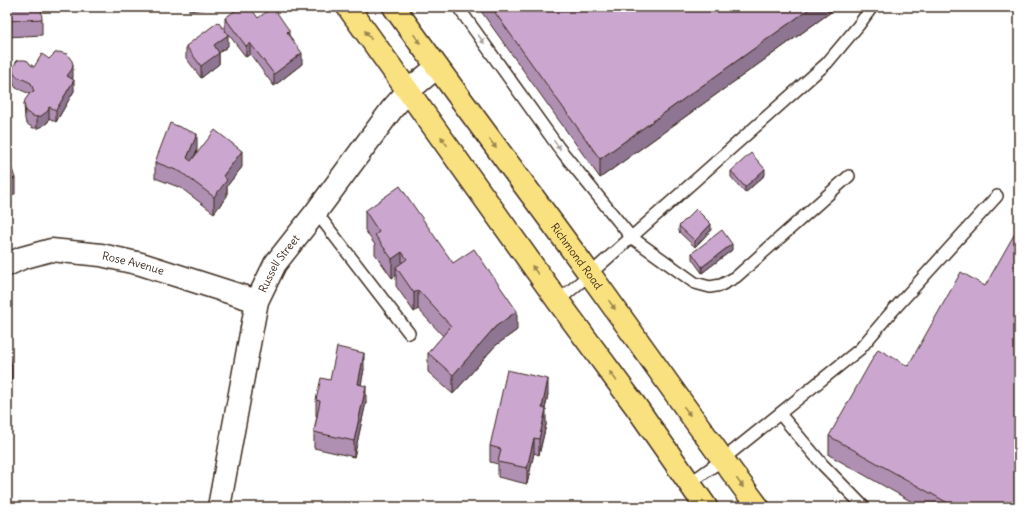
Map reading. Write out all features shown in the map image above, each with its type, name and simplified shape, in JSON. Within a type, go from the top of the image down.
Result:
[{"type":"highway","points":[[348,7],[558,301],[637,408],[706,507]]},
{"type":"highway","name":"Richmond Road","points":[[394,7],[436,67],[590,274],[722,460],[758,507]]},
{"type":"street","name":"Russell Street","points":[[219,507],[257,301],[275,264],[316,212],[392,109],[408,91],[436,67]]},
{"type":"street","name":"Rose Avenue","points":[[7,265],[22,258],[51,250],[101,255],[141,264],[257,301]]},
{"type":"lane","points":[[458,7],[559,148],[632,237],[695,283],[710,287],[721,286],[736,277],[849,176]]},
{"type":"lane","points":[[558,301],[827,63],[872,7]]},
{"type":"lane","points":[[690,483],[722,460],[860,349],[887,317],[997,196]]},
{"type":"lane","points":[[316,212],[409,333]]},
{"type":"lane","points":[[780,414],[823,465],[864,507]]},
{"type":"building","points":[[7,7],[41,7],[42,19],[7,21]]},
{"type":"building","points":[[240,7],[250,7],[258,18],[273,7],[289,30],[287,32],[302,53],[274,74],[250,43],[246,46],[225,18]]},
{"type":"building","points":[[491,7],[812,7],[600,159]]},
{"type":"building","points":[[218,22],[228,35],[214,45],[219,53],[201,66],[186,46]]},
{"type":"building","points":[[59,52],[67,54],[72,61],[72,69],[67,76],[74,80],[56,110],[49,107],[48,111],[41,116],[33,116],[26,112],[24,104],[30,93],[34,92],[31,83],[16,76],[13,68],[18,60],[28,61],[34,67],[42,54],[49,59],[55,53]]},
{"type":"building","points":[[170,123],[197,134],[187,158],[191,161],[215,130],[242,151],[223,176],[227,180],[214,197],[181,172],[155,162]]},
{"type":"building","points":[[751,153],[765,169],[745,187],[731,171]]},
{"type":"building","points":[[7,154],[15,178],[7,180]]},
{"type":"building","points":[[400,186],[453,263],[474,249],[517,311],[495,327],[453,375],[428,353],[451,326],[418,290],[414,293],[396,267],[407,259],[402,252],[392,259],[375,235],[379,232],[365,211]]},
{"type":"building","points":[[696,209],[711,224],[695,241],[679,226]]},
{"type":"building","points":[[1019,226],[1019,507],[955,507],[829,436],[878,349],[908,366],[961,272],[985,286]]},
{"type":"building","points":[[722,230],[732,244],[702,267],[692,253]]},
{"type":"building","points":[[337,347],[364,353],[358,384],[366,386],[354,441],[314,432],[320,401],[316,400],[321,378],[330,380]]},
{"type":"building","points":[[7,354],[12,364],[7,366]]},
{"type":"building","points":[[507,370],[548,379],[542,408],[546,409],[539,439],[534,438],[527,468],[498,462],[501,449],[490,446]]},
{"type":"building","points":[[300,503],[306,507],[298,507]]}]
